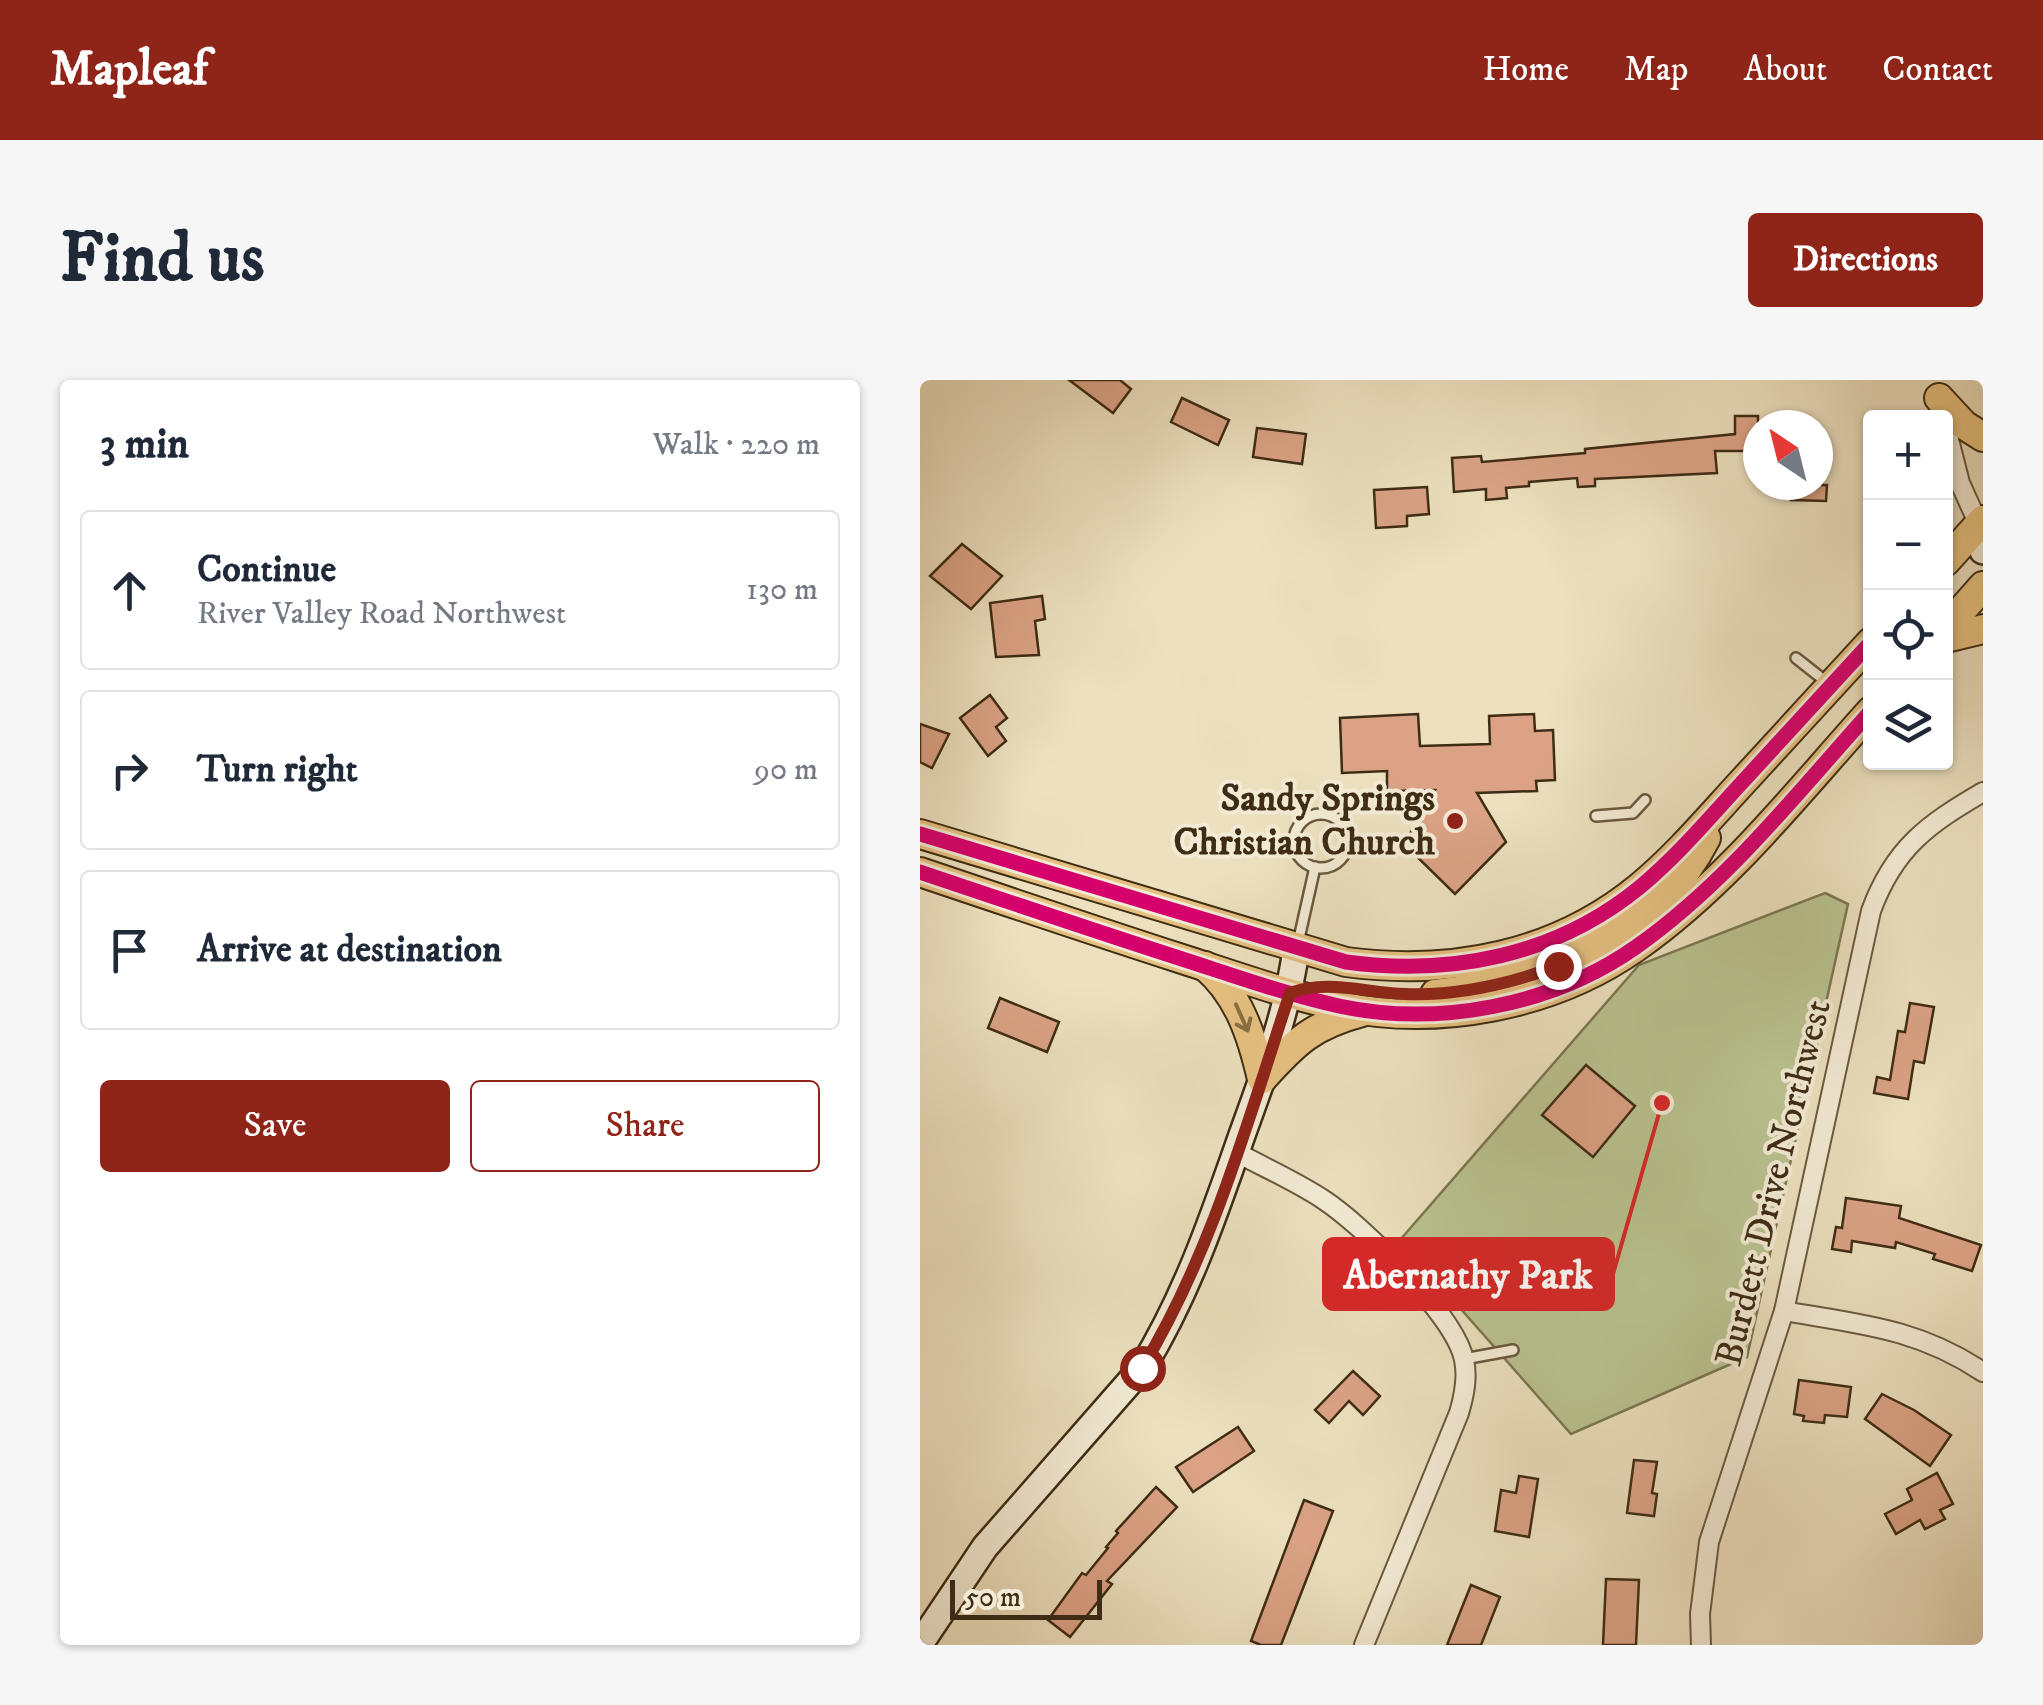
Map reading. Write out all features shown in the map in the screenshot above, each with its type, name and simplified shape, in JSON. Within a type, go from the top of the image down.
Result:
[{"type":"main road","points":[[1939,399],[1964,426],[1983,437]]},
{"type":"main road","points":[[1953,555],[1982,532]]},
{"type":"main road","points":[[1953,620],[1983,586]]},
{"type":"main road","points":[[1953,636],[1983,630]]},
{"type":"main road","points":[[920,834],[1296,950],[1346,962],[1407,968],[1460,965],[1530,948],[1586,924],[1636,890],[1675,856],[1863,650]]},
{"type":"main road","points":[[920,872],[1290,993],[1368,1010],[1415,1014],[1494,1006],[1560,986],[1632,950],[1668,924],[1722,873],[1863,719]]},
{"type":"main road","points":[[1290,993],[1327,985],[1387,993],[1454,992],[1558,966],[1615,936],[1652,910],[1695,860],[1722,805]]},
{"type":"main road","points":[[1205,966],[1240,1010],[1262,1078]]},
{"type":"main road","points":[[1262,1078],[1294,1042],[1332,1022],[1368,1010]]},
{"type":"street","points":[[1953,456],[1960,483],[1982,532]]},
{"type":"street","name":"Burdett Drive Northwest","points":[[1701,1645],[1700,1614],[1710,1542],[1784,1311],[1871,910],[1894,862],[1920,832],[1983,792]]},
{"type":"street","points":[[920,1644],[986,1547],[1142,1368],[1162,1336],[1212,1225],[1290,993],[1296,950]]},
{"type":"street","points":[[1236,1152],[1326,1201],[1391,1259],[1451,1327],[1464,1360],[1465,1392],[1459,1413],[1364,1645]]},
{"type":"street","points":[[1784,1311],[1898,1330],[1930,1342],[1983,1372]]},
{"type":"lane","points":[[1796,658],[1831,686]]},
{"type":"lane","points":[[1596,816],[1633,813],[1645,800]]},
{"type":"lane","points":[[1321,814],[1338,820],[1348,835],[1346,853],[1333,866],[1315,867],[1306,864],[1296,850],[1295,833],[1304,819],[1321,814]]},
{"type":"lane","points":[[1269,846],[1296,850]]},
{"type":"lane","points":[[1296,950],[1315,867]]},
{"type":"lane","points":[[1464,1360],[1513,1350]]},
{"type":"green space","points":[[1825,893],[1848,904],[1747,1357],[1571,1434],[1400,1240],[1639,965]]},
{"type":"building","points":[[1069,380],[1120,380],[1131,389],[1113,413]]},
{"type":"building","points":[[1182,398],[1229,420],[1218,445],[1171,422]]},
{"type":"building","points":[[1735,416],[1743,416],[1743,451],[1715,451],[1717,473],[1595,479],[1595,486],[1578,487],[1577,478],[1529,482],[1529,486],[1506,488],[1507,498],[1486,500],[1486,489],[1454,492],[1452,458],[1481,456],[1482,462],[1735,434]]},
{"type":"building","points":[[1257,428],[1306,434],[1302,464],[1253,457]]},
{"type":"building","points":[[1427,487],[1429,514],[1407,516],[1407,526],[1376,528],[1374,490]]},
{"type":"building","points":[[962,544],[1002,576],[971,609],[930,576]]},
{"type":"building","points":[[1042,596],[1045,619],[1035,621],[1039,655],[996,657],[990,603]]},
{"type":"building","points":[[990,695],[1007,718],[996,727],[1006,741],[988,756],[960,718]]},
{"type":"building","name":"Sandy Springs Christian Church","points":[[1418,714],[1420,746],[1490,744],[1489,716],[1534,714],[1535,731],[1553,730],[1555,780],[1536,781],[1537,791],[1477,793],[1506,842],[1455,894],[1404,844],[1435,790],[1387,791],[1387,771],[1342,773],[1340,718]]},
{"type":"building","points":[[920,724],[949,734],[932,768],[920,762]]},
{"type":"building","points":[[1000,998],[1059,1022],[1047,1052],[988,1028]]},
{"type":"building","points":[[1910,1003],[1934,1007],[1924,1063],[1914,1061],[1908,1099],[1874,1093],[1877,1077],[1890,1080],[1898,1031],[1905,1032]]},
{"type":"building","points":[[1586,1065],[1635,1106],[1593,1157],[1542,1115]]},
{"type":"building","points":[[1846,1198],[1901,1206],[1899,1218],[1981,1245],[1972,1271],[1896,1242],[1895,1248],[1852,1241],[1851,1252],[1832,1249],[1836,1227],[1842,1228]]},
{"type":"building","points":[[1353,1371],[1380,1396],[1363,1415],[1349,1401],[1329,1423],[1315,1410]]},
{"type":"building","points":[[1799,1380],[1851,1387],[1847,1417],[1825,1415],[1824,1423],[1803,1421],[1804,1416],[1794,1414]]},
{"type":"building","points":[[1882,1394],[1951,1435],[1930,1466],[1865,1419]]},
{"type":"building","points":[[1238,1427],[1254,1451],[1193,1492],[1176,1467]]},
{"type":"building","points":[[1634,1460],[1657,1462],[1652,1493],[1657,1494],[1654,1516],[1627,1513]]},
{"type":"building","points":[[1937,1473],[1953,1504],[1940,1510],[1945,1519],[1925,1529],[1920,1520],[1896,1534],[1885,1514],[1912,1500],[1907,1489]]},
{"type":"building","points":[[1519,1476],[1538,1479],[1529,1537],[1495,1531],[1501,1490],[1516,1493]]},
{"type":"building","points":[[1156,1487],[1177,1507],[1107,1581],[1112,1584],[1070,1637],[1048,1620],[1082,1573],[1086,1575],[1108,1548],[1116,1531]]},
{"type":"building","points":[[1304,1500],[1333,1511],[1281,1645],[1261,1645],[1251,1641]]},
{"type":"building","points":[[1606,1579],[1639,1580],[1636,1645],[1603,1645]]},
{"type":"building","points":[[1471,1585],[1500,1597],[1481,1645],[1447,1645]]},
{"type":"cycle path","points":[[920,834],[1346,962],[1424,966],[1501,956],[1573,930],[1640,887],[1690,840],[1863,651]]},
{"type":"cycle path","points":[[920,872],[1259,984],[1339,1006],[1415,1014],[1493,1006],[1568,984],[1636,947],[1669,922],[1760,836],[1863,720]]},
{"type":"place","name":"Sandy Springs Christian Church","points":[[1455,821]]},
{"type":"place","name":"Abernathy Park","points":[[1662,1103]]},
{"type":"route","points":[[1142,1368],[1162,1336],[1212,1225],[1290,993],[1327,985],[1387,993],[1454,992],[1558,966]]}]
